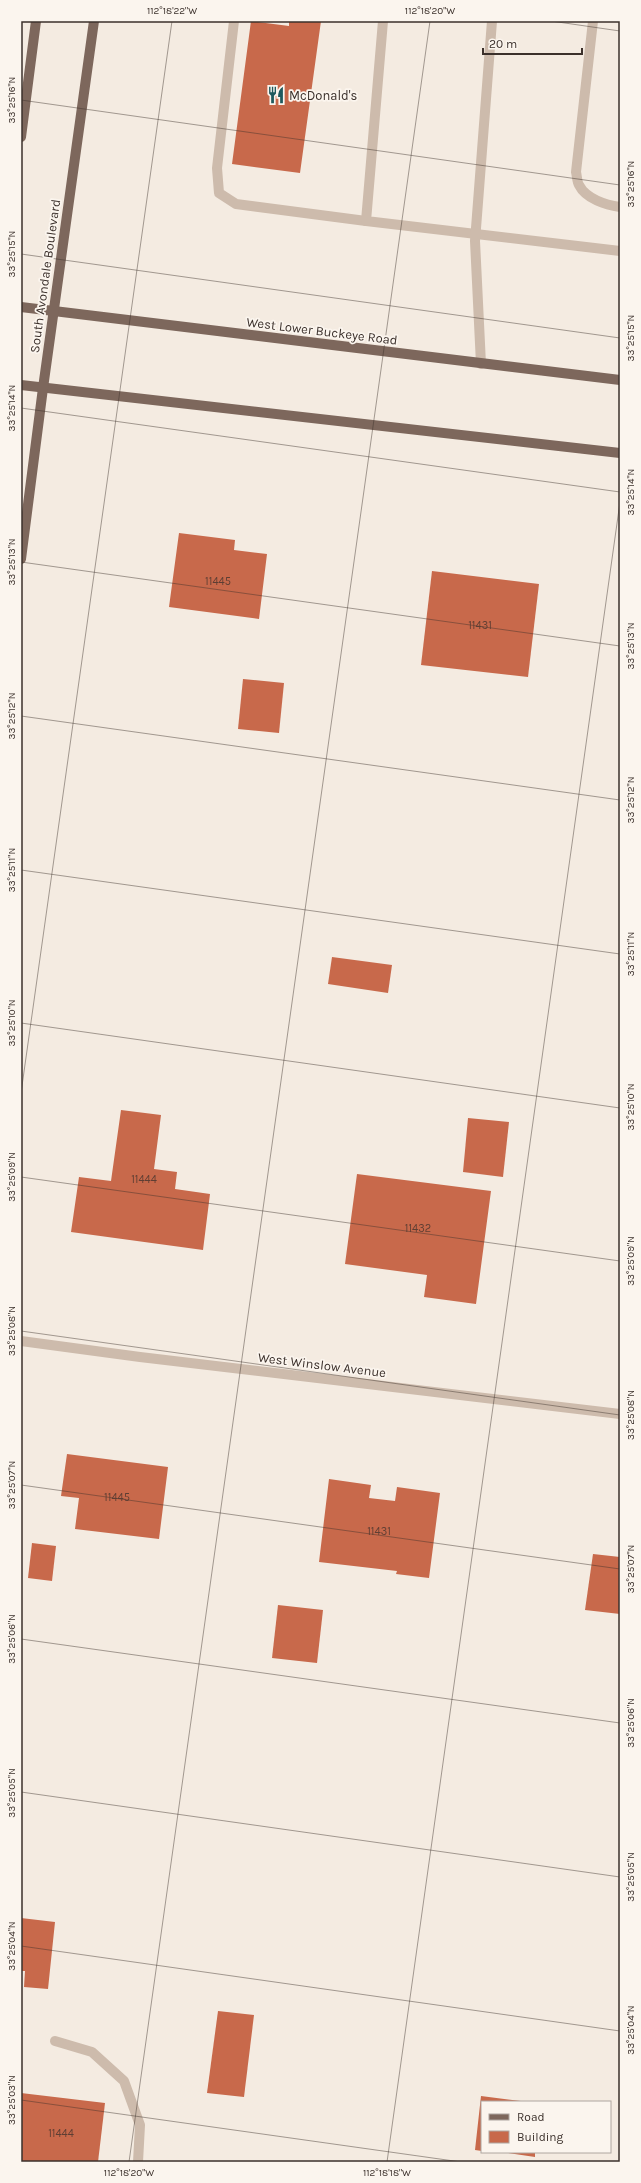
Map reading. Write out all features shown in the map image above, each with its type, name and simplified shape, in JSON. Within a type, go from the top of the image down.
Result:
[{"type":"main road","points":[[21,137],[36,21]]},
{"type":"main road","name":"South Avondale Boulevard","points":[[21,559],[94,21]]},
{"type":"main road","name":"West Lower Buckeye Road","points":[[21,307],[620,380]]},
{"type":"main road","points":[[21,385],[620,453]]},
{"type":"street","points":[[234,21],[217,168],[219,193],[236,204],[476,235],[620,251]]},
{"type":"street","points":[[366,221],[383,21]]},
{"type":"street","points":[[481,364],[476,235],[492,21]]},
{"type":"street","points":[[593,21],[576,172],[579,185],[588,195],[607,206],[620,207]]},
{"type":"street","name":"West Winslow Avenue","points":[[21,1341],[140,1357],[620,1414]]},
{"type":"street","points":[[56,2041],[92,2052],[124,2081],[140,2125],[138,2162]]},
{"type":"building","name":"McDonald's","points":[[251,21],[289,26],[289,21],[321,21],[300,173],[232,164]]},
{"type":"building","points":[[179,533],[235,540],[234,550],[267,554],[259,619],[169,607]]},
{"type":"building","points":[[432,571],[539,584],[528,677],[421,665]]},
{"type":"building","points":[[243,679],[284,683],[279,733],[238,729]]},
{"type":"building","points":[[332,957],[392,965],[388,993],[328,984]]},
{"type":"building","points":[[121,1110],[161,1115],[154,1169],[177,1172],[175,1189],[210,1194],[203,1250],[71,1232],[79,1177],[111,1181]]},
{"type":"building","points":[[468,1118],[509,1122],[503,1177],[463,1172]]},
{"type":"building","points":[[357,1174],[491,1191],[476,1304],[424,1297],[427,1275],[345,1264]]},
{"type":"building","points":[[67,1454],[168,1467],[159,1539],[75,1529],[79,1498],[61,1496]]},
{"type":"building","points":[[329,1479],[371,1485],[369,1498],[395,1501],[397,1487],[440,1493],[429,1578],[396,1574],[397,1571],[319,1562]]},
{"type":"building","points":[[32,1543],[56,1546],[52,1581],[28,1578]]},
{"type":"building","points":[[593,1554],[620,1557],[620,1614],[585,1610]]},
{"type":"building","points":[[278,1605],[323,1610],[317,1663],[272,1658]]},
{"type":"building","points":[[21,1918],[55,1922],[48,1989],[24,1987],[25,1971],[21,1971]]},
{"type":"building","points":[[218,2011],[254,2015],[244,2097],[207,2093]]},
{"type":"building","points":[[21,2093],[105,2103],[98,2162],[21,2162]]},
{"type":"building","points":[[481,2096],[521,2101],[481,2101],[481,2151],[475,2150]]},
{"type":"building","points":[[508,2153],[535,2153],[535,2157]]},
{"type":"place","name":"McDonald's","points":[[276,95]]}]
